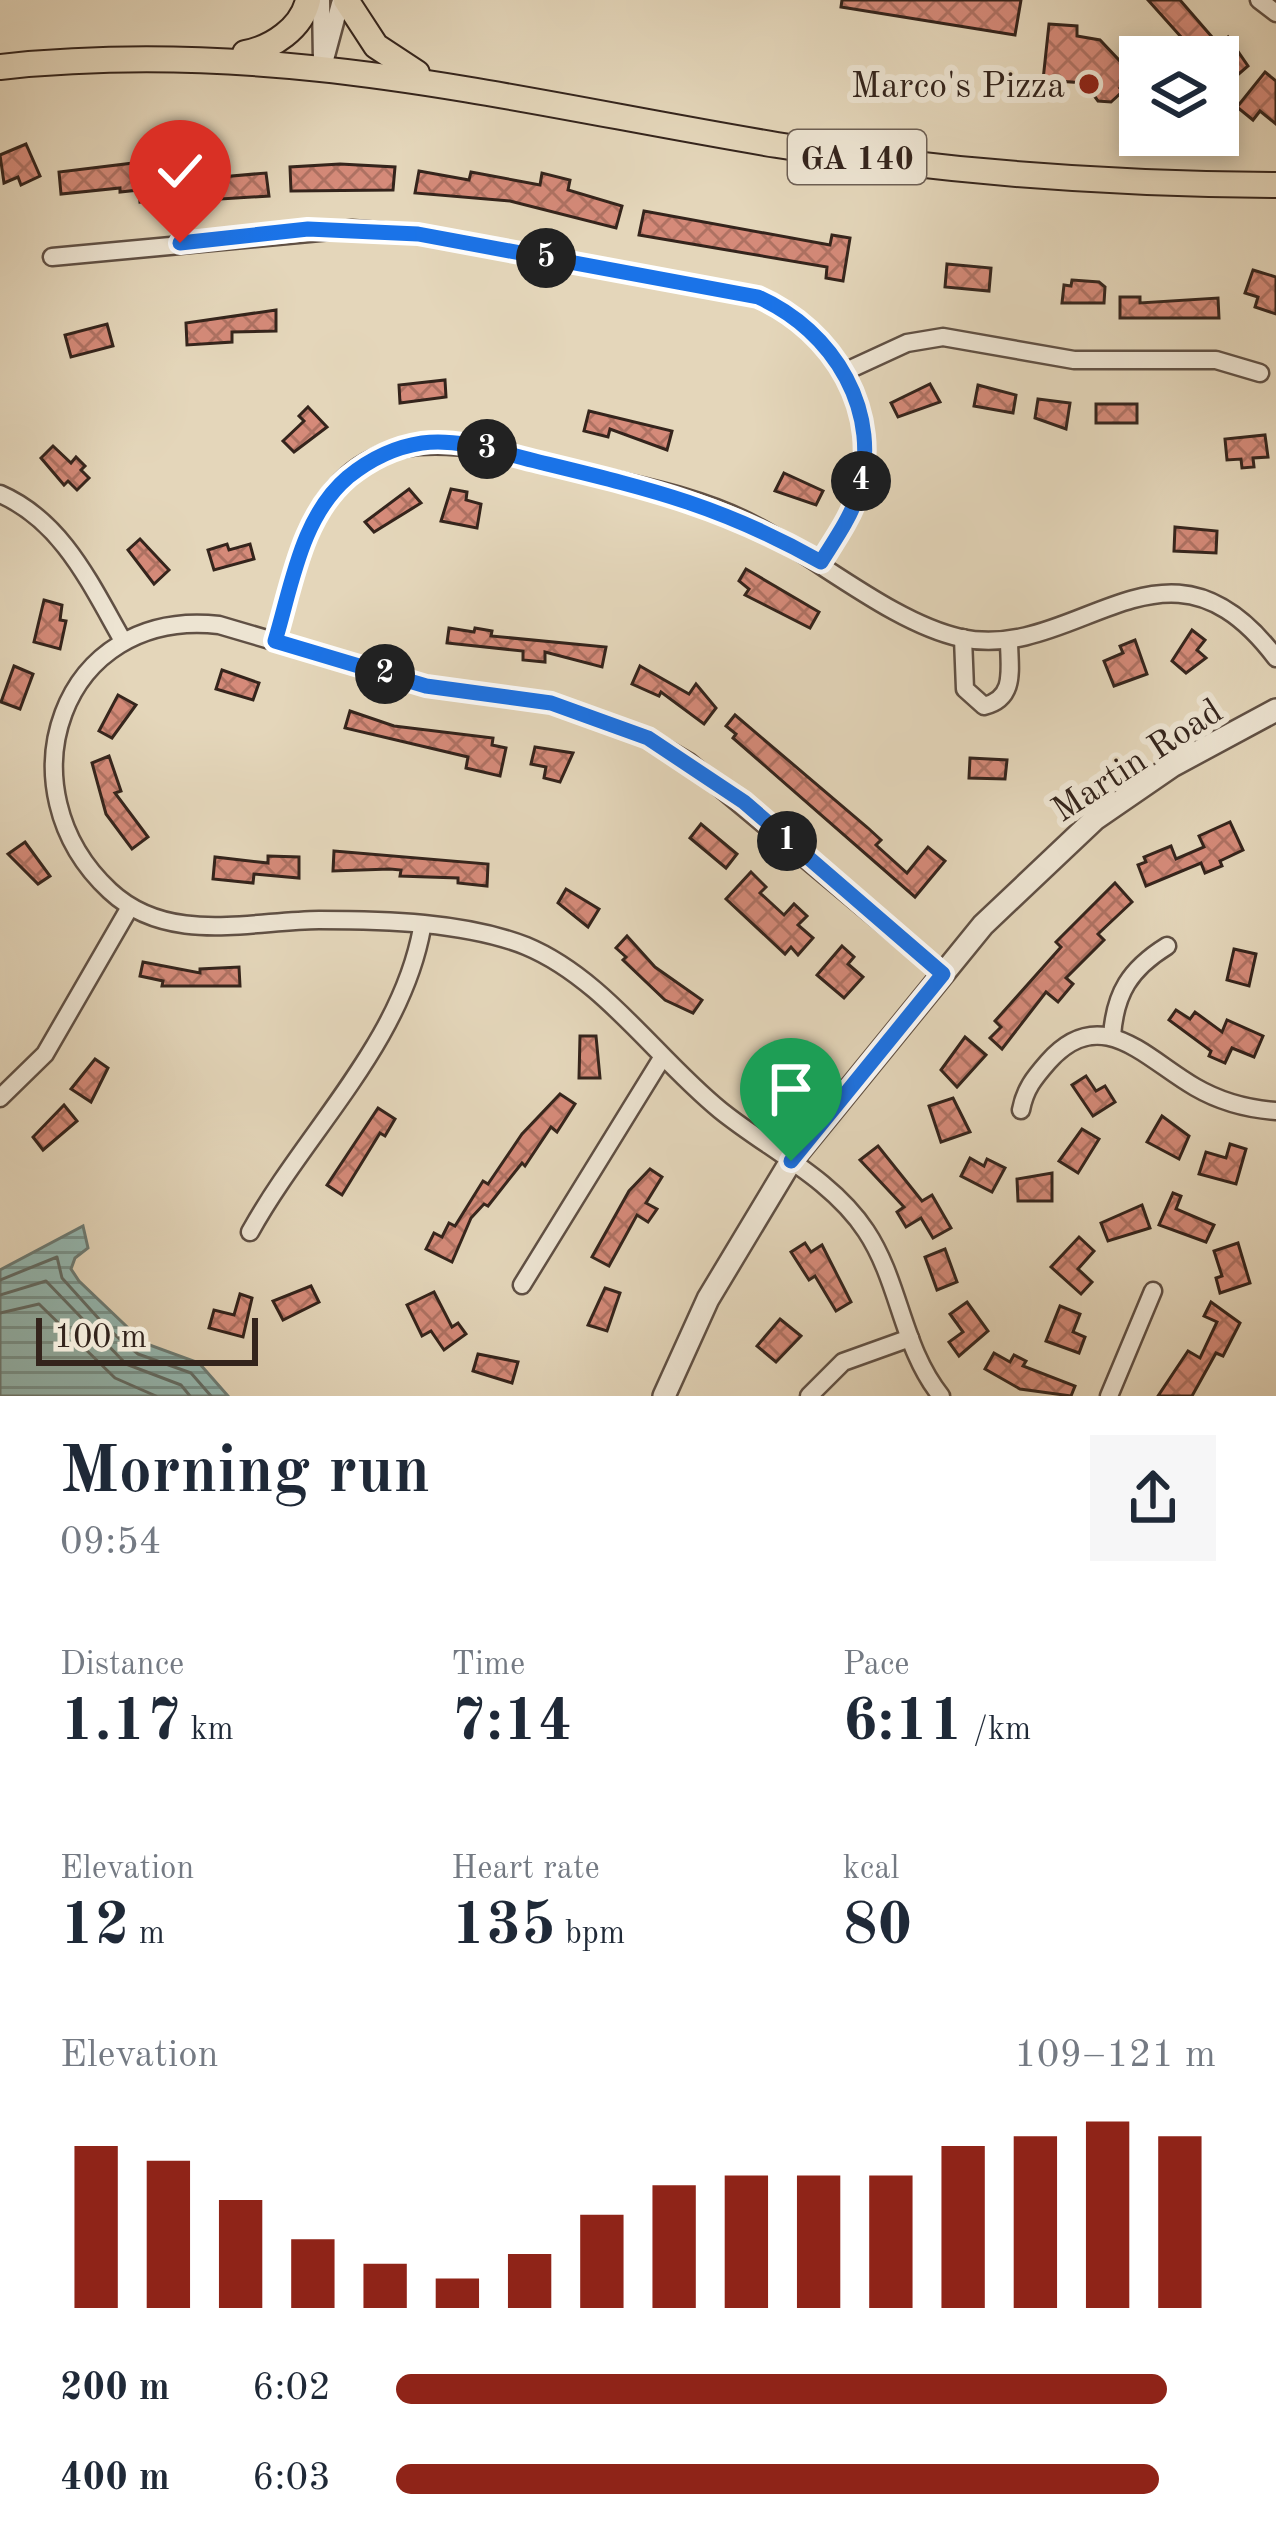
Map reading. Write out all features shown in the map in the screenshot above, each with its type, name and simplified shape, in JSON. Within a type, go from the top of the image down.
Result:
[{"type":"main road","points":[[225,57],[266,49],[306,10],[308,0]]},
{"type":"main road","points":[[344,0],[376,46],[403,67],[436,81]]},
{"type":"main road","name":"GA 140","points":[[0,67],[225,57],[436,81],[711,134],[911,164],[1085,180],[1276,185]]},
{"type":"street","points":[[320,0],[322,67]]},
{"type":"street","points":[[322,67],[344,0]]},
{"type":"street","points":[[1259,0],[1276,13]]},
{"type":"street","points":[[52,257],[308,229],[418,234],[758,297],[806,324],[844,372],[862,423],[863,470],[851,513],[821,562]]},
{"type":"street","points":[[844,372],[907,343],[943,338],[1074,360],[1216,360],[1260,374]]},
{"type":"street","points":[[275,641],[307,535],[326,500],[366,463],[422,443],[469,445],[685,497],[752,523],[921,623],[963,638],[1010,640],[1046,632],[1121,598],[1182,595],[1248,626],[1276,658]]},
{"type":"street","points":[[0,494],[50,527],[122,639]]},
{"type":"street","points":[[940,1396],[910,1338],[885,1267],[865,1230],[836,1195],[720,1110],[580,978],[549,957],[492,936],[317,920],[195,927],[130,907],[102,883],[78,848],[58,798],[52,763],[57,725],[70,692],[93,662],[122,639],[156,626],[191,622],[275,641],[426,686],[551,703],[648,738],[744,802],[943,974]]},
{"type":"street","points":[[963,638],[965,689],[984,706],[999,702],[1007,693],[1010,640]]},
{"type":"street","name":"Martin Road","points":[[664,1396],[708,1299],[791,1161],[1016,889],[1094,819],[1172,766],[1276,710]]},
{"type":"street","points":[[0,1098],[45,1054],[130,907]]},
{"type":"street","points":[[250,1232],[281,1177],[402,1001],[422,928]]},
{"type":"street","points":[[1112,1036],[1114,1008],[1125,982],[1143,961],[1167,946]]},
{"type":"street","points":[[1022,1110],[1030,1082],[1059,1050],[1083,1037],[1112,1036],[1213,1095],[1276,1111]]},
{"type":"street","points":[[522,1285],[662,1058]]},
{"type":"street","points":[[1109,1396],[1153,1292]]},
{"type":"street","points":[[809,1396],[843,1362],[910,1338]]},
{"type":"water","points":[[83,1226],[88,1248],[75,1258],[71,1269],[79,1281],[144,1343],[199,1363],[228,1396],[0,1396],[0,1270]]},
{"type":"building","points":[[842,0],[1021,0],[1015,35],[841,7]]},
{"type":"building","points":[[1148,0],[1180,0],[1211,36],[1180,36]]},
{"type":"building","points":[[1049,24],[1077,26],[1077,36],[1100,40],[1119,60],[1119,95],[1111,102],[1098,101],[1085,83],[1043,80]]},
{"type":"building","points":[[1239,53],[1248,66],[1239,74]]},
{"type":"building","points":[[1265,72],[1276,81],[1276,124],[1260,111],[1253,120],[1239,104]]},
{"type":"building","points":[[26,144],[40,176],[21,185],[18,177],[4,183],[0,155]]},
{"type":"building","points":[[150,161],[159,200],[140,202],[139,190],[120,192],[120,188],[61,194],[59,172]]},
{"type":"building","points":[[290,167],[395,167],[393,190],[291,191]]},
{"type":"building","points":[[419,171],[469,180],[471,172],[540,185],[542,173],[570,180],[568,190],[622,206],[616,228],[510,201],[415,193]]},
{"type":"building","points":[[266,173],[269,196],[189,201],[186,180]]},
{"type":"building","points":[[644,211],[830,245],[832,235],[850,238],[843,281],[826,278],[827,267],[639,235]]},
{"type":"building","points":[[947,264],[991,268],[989,291],[945,287]]},
{"type":"building","points":[[1253,270],[1276,277],[1276,314],[1255,307],[1258,297],[1245,293]]},
{"type":"building","points":[[1072,280],[1099,282],[1105,287],[1104,303],[1062,303],[1064,285],[1071,286]]},
{"type":"building","points":[[1120,297],[1140,297],[1140,303],[1218,298],[1219,318],[1120,318]]},
{"type":"building","points":[[276,310],[276,331],[232,332],[232,342],[187,345],[186,323]]},
{"type":"building","points":[[107,324],[113,346],[71,357],[65,335]]},
{"type":"building","points":[[445,380],[446,397],[400,403],[399,385]]},
{"type":"building","points":[[930,384],[940,402],[898,417],[891,403]]},
{"type":"building","points":[[978,385],[1016,395],[1013,413],[974,406]]},
{"type":"building","points":[[1038,399],[1070,403],[1066,429],[1035,418]]},
{"type":"building","points":[[1096,404],[1137,404],[1137,423],[1096,423]]},
{"type":"building","points":[[308,407],[327,427],[294,452],[283,441],[304,421],[299,416]]},
{"type":"building","points":[[589,411],[672,431],[667,450],[610,429],[608,437],[584,431]]},
{"type":"building","points":[[1265,435],[1268,457],[1253,458],[1254,467],[1242,468],[1241,459],[1227,460],[1225,439]]},
{"type":"building","points":[[53,446],[71,463],[76,457],[85,466],[81,470],[89,478],[77,490],[68,481],[64,485],[41,458]]},
{"type":"building","points":[[784,473],[823,491],[816,505],[775,491]]},
{"type":"building","points":[[409,489],[421,503],[374,532],[365,522]]},
{"type":"building","points":[[451,489],[467,492],[466,500],[481,504],[477,528],[441,521]]},
{"type":"building","points":[[1175,527],[1217,531],[1216,553],[1174,551]]},
{"type":"building","points":[[140,539],[169,570],[154,584],[128,550]]},
{"type":"building","points":[[227,544],[229,550],[250,544],[254,559],[214,570],[208,550]]},
{"type":"building","points":[[746,569],[819,612],[810,628],[745,595],[749,589],[739,581]]},
{"type":"building","points":[[44,600],[62,605],[60,620],[66,621],[60,649],[34,642]]},
{"type":"building","points":[[449,628],[606,647],[602,667],[545,652],[545,662],[523,660],[523,651],[447,643]]},
{"type":"building","points":[[1192,630],[1205,640],[1197,650],[1206,658],[1186,673],[1172,661]]},
{"type":"building","points":[[1135,640],[1147,674],[1114,686],[1104,661],[1123,653],[1120,646]]},
{"type":"building","points":[[14,666],[33,674],[20,709],[1,702]]},
{"type":"building","points":[[640,666],[689,694],[696,684],[716,708],[704,724],[661,692],[659,696],[632,684]]},
{"type":"building","points":[[222,670],[259,683],[253,700],[216,689]]},
{"type":"building","points":[[118,695],[136,705],[112,738],[99,731]]},
{"type":"building","points":[[350,711],[394,726],[493,738],[492,745],[506,748],[500,776],[466,768],[468,757],[345,728]]},
{"type":"building","points":[[735,715],[868,828],[881,840],[876,845],[907,873],[928,847],[945,861],[915,897],[733,738],[736,734],[726,726]]},
{"type":"building","points":[[535,747],[573,753],[560,782],[544,778],[546,767],[531,764]]},
{"type":"building","points":[[109,756],[121,791],[115,793],[148,837],[132,849],[106,814],[92,763]]},
{"type":"building","points":[[970,758],[1007,760],[1005,779],[969,778]]},
{"type":"building","points":[[1230,822],[1243,850],[1220,861],[1222,866],[1205,873],[1201,863],[1146,886],[1138,865],[1146,862],[1144,857],[1171,846],[1176,859],[1204,847],[1199,836]]},
{"type":"building","points":[[701,824],[737,854],[726,868],[690,838]]},
{"type":"building","points":[[25,842],[50,876],[38,884],[8,854]]},
{"type":"building","points":[[334,851],[488,864],[487,886],[458,883],[458,878],[400,876],[401,870],[333,871]]},
{"type":"building","points":[[268,856],[299,857],[299,878],[254,874],[253,883],[213,879],[215,857],[268,863]]},
{"type":"building","points":[[751,872],[766,887],[760,893],[784,915],[794,904],[807,916],[798,925],[813,938],[798,955],[791,947],[785,954],[726,899]]},
{"type":"building","points":[[1115,883],[1132,902],[1098,934],[1104,940],[1066,978],[1073,984],[1058,1002],[1046,992],[1002,1049],[990,1038],[1001,1027],[995,1021],[1061,947],[1056,942]]},
{"type":"building","points":[[566,889],[599,909],[588,927],[558,903]]},
{"type":"building","points":[[627,936],[655,967],[702,1000],[693,1013],[665,1000],[623,960],[626,957],[616,948]]},
{"type":"building","points":[[842,946],[854,957],[848,964],[863,977],[844,998],[817,975]]},
{"type":"building","points":[[1234,949],[1256,954],[1249,986],[1227,980]]},
{"type":"building","points":[[143,962],[200,973],[200,969],[239,967],[240,986],[162,986],[163,981],[140,976]]},
{"type":"building","points":[[1176,1010],[1190,1019],[1195,1012],[1222,1032],[1227,1020],[1263,1036],[1254,1057],[1232,1048],[1225,1063],[1209,1056],[1211,1051],[1169,1020]]},
{"type":"building","points":[[580,1036],[596,1036],[600,1078],[579,1078]]},
{"type":"building","points":[[965,1037],[986,1055],[957,1087],[941,1070]]},
{"type":"building","points":[[765,1049],[792,1070],[772,1096],[749,1069]]},
{"type":"building","points":[[95,1059],[108,1068],[91,1102],[71,1089]]},
{"type":"building","points":[[1086,1076],[1096,1091],[1105,1086],[1115,1102],[1093,1116],[1072,1085]]},
{"type":"building","points":[[560,1094],[575,1104],[557,1132],[551,1127],[525,1166],[522,1163],[488,1206],[484,1204],[471,1218],[452,1262],[426,1249],[434,1233],[442,1237],[449,1223],[455,1226],[483,1181],[488,1184],[522,1134]]},
{"type":"building","points":[[953,1098],[970,1132],[941,1142],[929,1106]]},
{"type":"building","points":[[64,1105],[77,1121],[43,1150],[33,1137]]},
{"type":"building","points":[[378,1108],[395,1119],[385,1136],[380,1133],[342,1195],[327,1185]]},
{"type":"building","points":[[1162,1116],[1189,1136],[1179,1159],[1147,1142]]},
{"type":"building","points":[[1082,1129],[1099,1139],[1078,1173],[1059,1161]]},
{"type":"building","points":[[1230,1144],[1246,1149],[1236,1184],[1199,1174],[1206,1152],[1226,1158]]},
{"type":"building","points":[[878,1146],[922,1201],[932,1195],[951,1228],[933,1238],[921,1218],[906,1227],[897,1212],[904,1207],[860,1160]]},
{"type":"building","points":[[970,1158],[984,1166],[987,1159],[1005,1168],[992,1192],[961,1176]]},
{"type":"building","points":[[650,1169],[662,1177],[646,1203],[657,1209],[648,1222],[637,1215],[609,1266],[592,1257],[629,1191]]},
{"type":"building","points":[[1052,1173],[1052,1201],[1018,1201],[1017,1179]]},
{"type":"building","points":[[1173,1193],[1181,1196],[1176,1209],[1214,1225],[1206,1242],[1159,1225]]},
{"type":"building","points":[[1142,1205],[1150,1228],[1108,1241],[1101,1223]]},
{"type":"building","points":[[1079,1237],[1094,1251],[1078,1269],[1092,1282],[1081,1294],[1051,1267]]},
{"type":"building","points":[[805,1243],[811,1252],[822,1245],[851,1302],[836,1311],[815,1276],[809,1280],[791,1252]]},
{"type":"building","points":[[1238,1243],[1250,1283],[1220,1293],[1216,1278],[1222,1276],[1214,1251]]},
{"type":"building","points":[[945,1249],[957,1282],[937,1290],[925,1257]]},
{"type":"building","points":[[311,1286],[319,1302],[283,1320],[273,1301]]},
{"type":"building","points":[[605,1288],[620,1293],[607,1331],[588,1325]]},
{"type":"building","points":[[434,1292],[452,1327],[458,1323],[466,1334],[444,1350],[431,1331],[422,1336],[407,1305]]},
{"type":"building","points":[[240,1294],[252,1298],[243,1337],[209,1328],[214,1310],[234,1315]]},
{"type":"building","points":[[967,1302],[988,1331],[959,1356],[949,1342],[963,1332],[950,1314]]},
{"type":"building","points":[[1211,1302],[1240,1323],[1223,1356],[1216,1353],[1192,1396],[1158,1396],[1188,1351],[1200,1358],[1217,1322],[1204,1316]]},
{"type":"building","points":[[1060,1306],[1080,1314],[1073,1332],[1085,1337],[1079,1353],[1046,1341]]},
{"type":"building","points":[[780,1319],[801,1336],[776,1362],[757,1346]]},
{"type":"building","points":[[994,1353],[1010,1362],[1014,1355],[1026,1361],[1023,1366],[1075,1386],[1071,1396],[1020,1389],[985,1369]]},
{"type":"building","points":[[478,1354],[518,1362],[512,1383],[473,1371]]},
{"type":"place","name":"Marco's Pizza","points":[[1089,84]]},
{"type":"route","points":[[180,243],[308,229],[418,234],[758,297],[806,324],[844,372],[862,423],[863,470],[851,513],[821,562],[752,523],[685,497],[469,445],[422,443],[366,463],[326,500],[307,535],[275,641],[426,686],[551,703],[648,738],[744,802],[943,974],[791,1161]]}]
